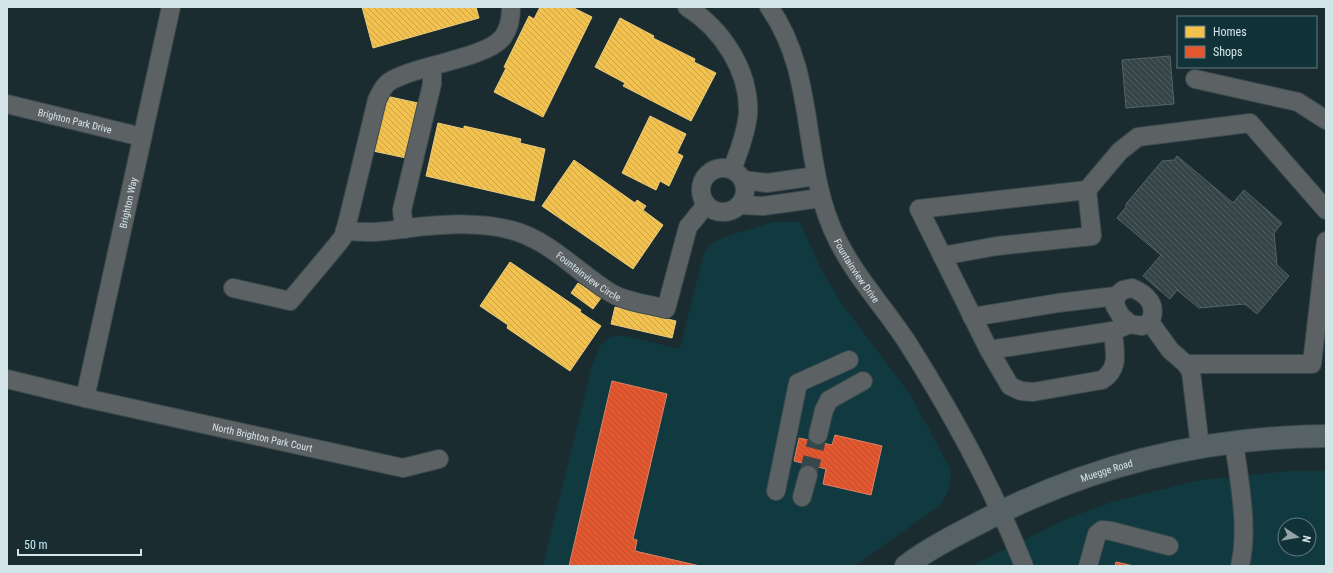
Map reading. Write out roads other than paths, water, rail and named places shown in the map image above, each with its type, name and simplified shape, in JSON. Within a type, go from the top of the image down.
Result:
[{"type":"main road","name":"Muegge Road","points":[[906,566],[959,533],[1001,511],[1042,492],[1120,464],[1200,447],[1234,442],[1284,437],[1326,436]]},
{"type":"street","name":"Brighton Way","points":[[85,398],[171,7]]},
{"type":"street","points":[[233,288],[290,301],[336,246],[345,230],[377,100],[381,90],[388,82],[472,54],[498,42],[507,29],[510,7]]},
{"type":"street","points":[[687,7],[706,21],[720,36],[733,54],[741,72],[746,93],[748,113],[738,175],[745,196],[740,205]]},
{"type":"street","name":"Fountainview Drive","points":[[769,7],[791,49],[800,77],[821,198],[837,239],[926,374],[1001,511],[1024,566]]},
{"type":"street","points":[[404,229],[402,210],[432,84],[432,67]]},
{"type":"street","points":[[1195,79],[1298,102],[1326,120]]},
{"type":"street","name":"Brighton Park Drive","points":[[7,104],[142,137]]},
{"type":"street","points":[[1113,331],[1114,368],[1110,375],[1102,380],[1033,392],[1021,392],[1010,386],[989,350],[919,209],[1087,190],[1120,151],[1138,137],[1250,123],[1326,210]]},
{"type":"street","points":[[816,176],[767,183],[738,175],[721,168],[707,175],[701,190],[706,205],[715,211],[726,212],[740,205],[763,206],[821,198]]},
{"type":"street","points":[[942,256],[997,246],[1092,236],[1087,190]]},
{"type":"street","name":"Fountainview Circle","points":[[345,230],[360,233],[471,225],[494,226],[534,239],[552,250],[612,294],[666,309],[688,227],[706,205]]},
{"type":"street","points":[[1186,364],[1319,364],[1326,241]]},
{"type":"street","points":[[972,316],[1116,296],[1123,290],[1132,288],[1140,291],[1151,301],[1154,310],[1150,322],[1142,326],[1130,324],[1113,331],[989,350]]},
{"type":"street","points":[[1116,296],[1115,306],[1121,316],[1130,324]]},
{"type":"street","points":[[1150,322],[1170,350],[1186,364],[1191,372],[1200,447]]},
{"type":"street","points":[[776,491],[798,383],[849,360]]},
{"type":"street","name":"North Brighton Park Court","points":[[7,379],[85,398],[403,468],[439,459]]},
{"type":"street","points":[[818,435],[824,410],[829,400],[863,381]]},
{"type":"street","points":[[1234,442],[1243,528],[1244,552],[1240,566]]},
{"type":"street","points":[[802,497],[808,475]]},
{"type":"street","points":[[1088,566],[1097,534],[1102,530],[1111,530],[1169,546]]},
{"type":"tunnel","points":[[808,475],[818,435]]}]
